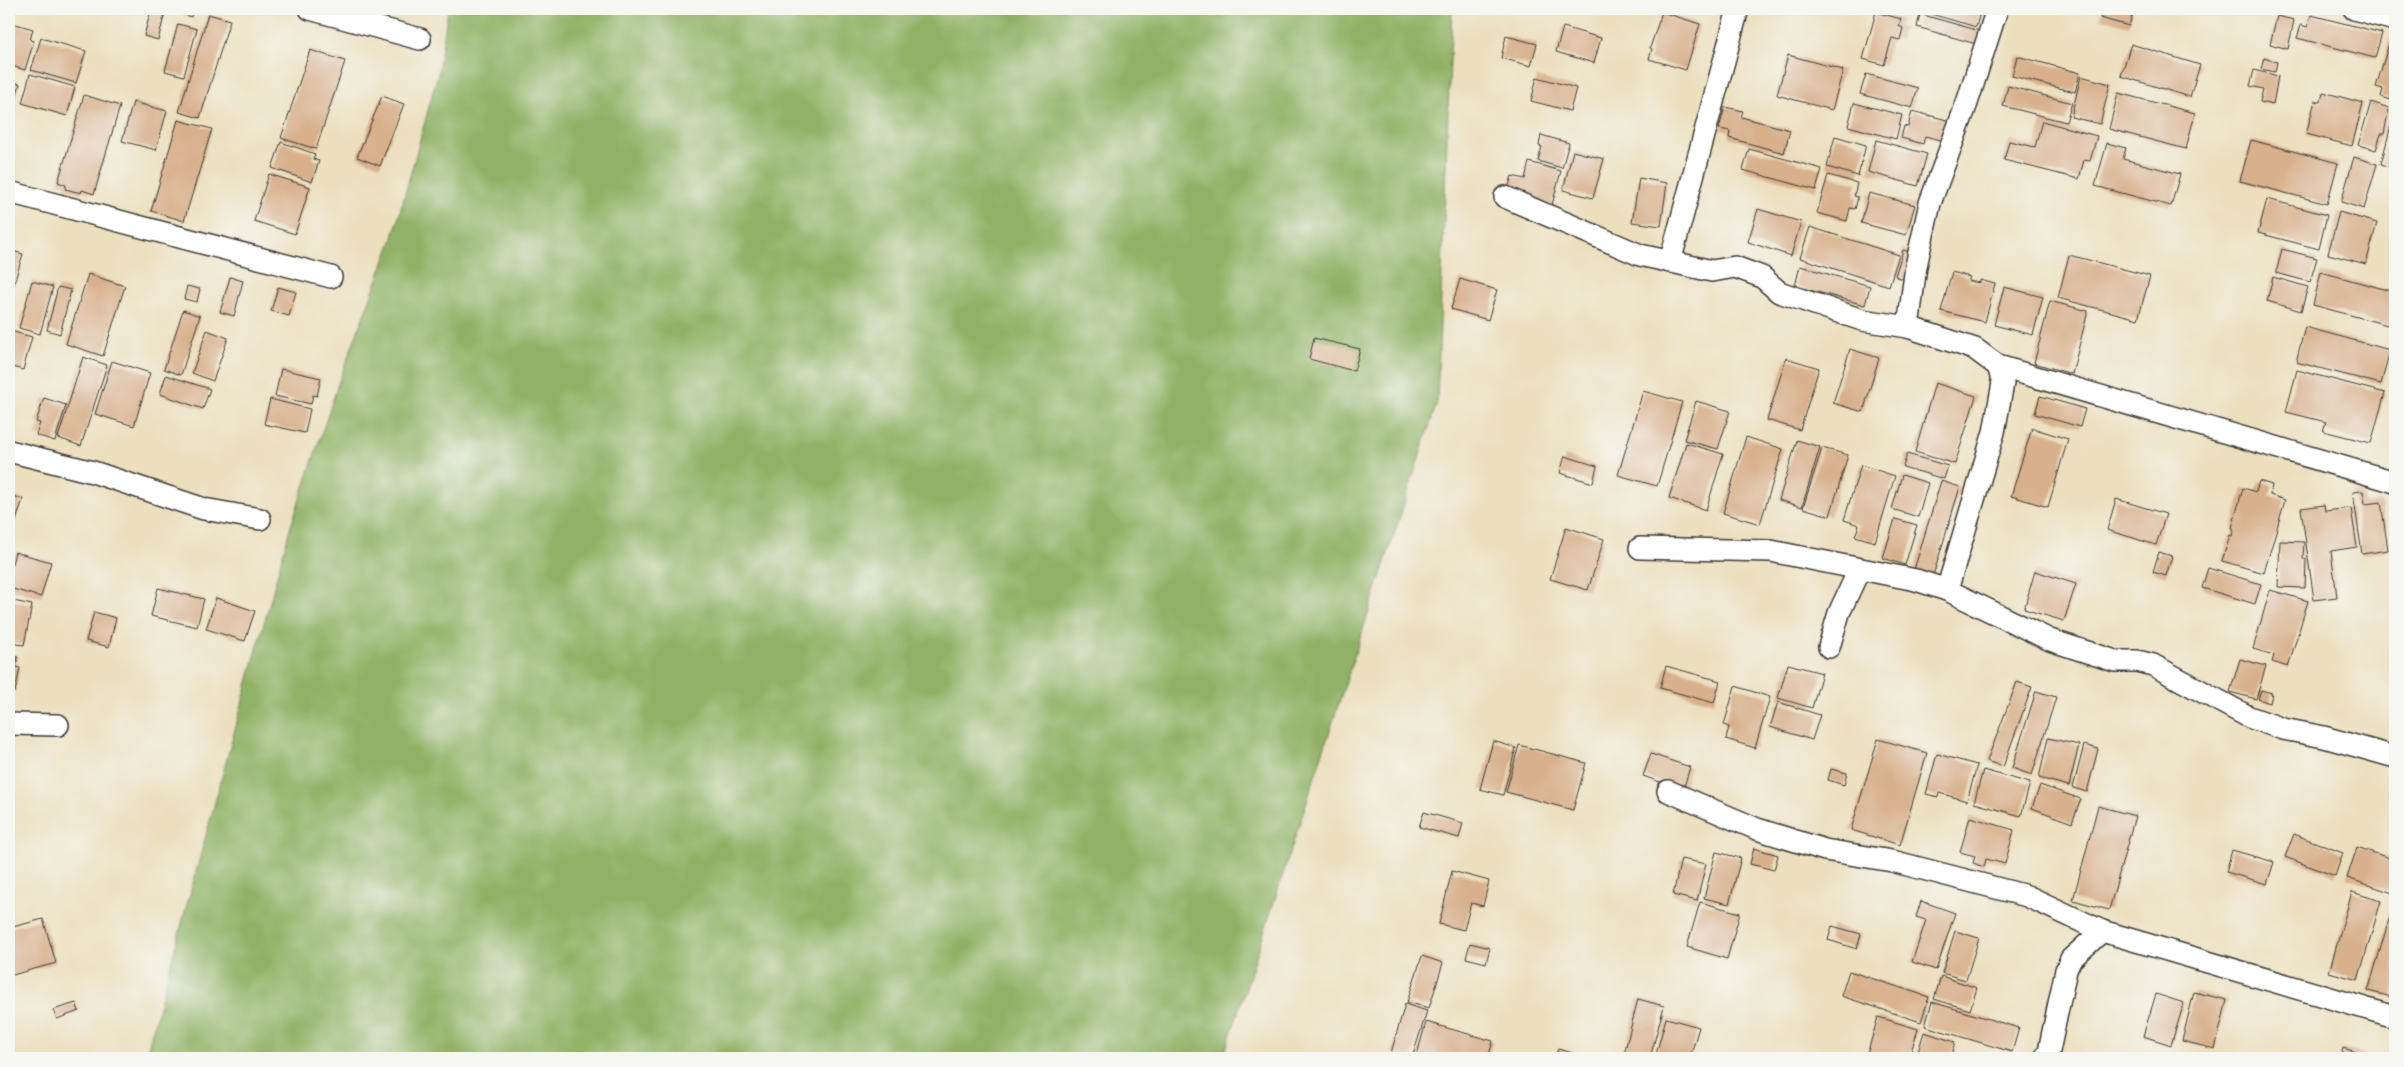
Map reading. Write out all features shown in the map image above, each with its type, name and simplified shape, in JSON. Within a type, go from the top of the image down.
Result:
[{"type":"street","points":[[310,9],[420,39]]},
{"type":"street","points":[[1670,262],[1738,9]]},
{"type":"street","points":[[1908,327],[1916,266],[1930,203],[1967,103],[1997,9]]},
{"type":"street","points":[[2354,9],[2395,20]]},
{"type":"street","points":[[9,192],[331,277]]},
{"type":"street","points":[[1505,197],[1640,255],[1712,271],[1735,267],[1762,277],[1779,292],[1862,320],[1908,327],[1975,349],[1998,366],[2395,482]]},
{"type":"street","points":[[1947,590],[1994,432],[2003,383],[1998,366]]},
{"type":"street","points":[[9,451],[94,472],[204,509],[260,519]]},
{"type":"street","points":[[1640,548],[1771,551],[1916,580],[1947,590],[2050,640],[2115,661],[2137,661],[2153,666],[2249,717],[2283,729],[2324,737],[2395,757]]},
{"type":"street","points":[[1829,647],[1839,613],[1859,570]]},
{"type":"street","points":[[9,724],[58,725]]},
{"type":"street","points":[[1668,791],[1757,828],[1825,850],[1892,861],[2027,896],[2102,930],[2395,1017]]},
{"type":"street","points":[[2045,1058],[2049,1051],[2068,964],[2083,946],[2102,930]]},
{"type":"green space","points":[[448,9],[1452,9],[1437,403],[1223,1058],[145,1058],[289,532],[339,381],[392,241],[438,74]]},
{"type":"building","points":[[180,9],[193,9],[191,17],[179,13]]},
{"type":"building","points":[[1893,9],[1916,9],[1914,15]]},
{"type":"building","points":[[1922,9],[1981,9],[1976,27],[1921,11]]},
{"type":"building","points":[[2103,9],[2134,9],[2129,26],[2100,18]]},
{"type":"building","points":[[151,10],[165,13],[158,40],[144,36]]},
{"type":"building","points":[[1662,12],[1700,24],[1686,70],[1649,59],[1652,49],[1650,48]]},
{"type":"building","points":[[1876,12],[1901,19],[1899,26],[1903,28],[1900,40],[1892,38],[1884,65],[1863,59]]},
{"type":"building","points":[[208,14],[230,20],[200,118],[179,112]]},
{"type":"building","points":[[1920,14],[1987,33],[1983,46],[1917,27]]},
{"type":"building","points":[[2311,15],[2382,33],[2375,58],[2297,38],[2301,25],[2307,27]]},
{"type":"building","points":[[2277,16],[2294,20],[2288,49],[2270,44]]},
{"type":"building","points":[[9,22],[33,29],[30,40],[34,41],[25,70],[9,65]]},
{"type":"building","points":[[178,24],[197,29],[184,76],[165,71]]},
{"type":"building","points":[[1563,27],[1601,38],[1594,63],[1556,52]]},
{"type":"building","points":[[1506,36],[1537,44],[1531,66],[1501,58]]},
{"type":"building","points":[[41,38],[86,51],[76,83],[31,70]]},
{"type":"building","points":[[2390,40],[2395,42],[2395,101],[2381,97],[2383,89],[2376,87]]},
{"type":"building","points":[[2131,44],[2200,65],[2190,97],[2121,76]]},
{"type":"building","points":[[310,50],[345,61],[316,149],[281,138]]},
{"type":"building","points":[[1788,55],[1843,70],[1832,110],[1777,95]]},
{"type":"building","points":[[2017,56],[2080,73],[2075,92],[2012,76]]},
{"type":"building","points":[[2264,58],[2277,62],[2275,72],[2261,69]]},
{"type":"building","points":[[2254,70],[2278,76],[2273,105],[2260,102],[2263,89],[2250,86]]},
{"type":"building","points":[[30,74],[75,87],[67,116],[22,103]]},
{"type":"building","points":[[1866,74],[1918,88],[1912,108],[1860,94]]},
{"type":"building","points":[[2081,76],[2110,84],[2100,124],[2071,117]]},
{"type":"building","points":[[1537,77],[1576,88],[1570,111],[1531,101]]},
{"type":"building","points":[[9,80],[20,84],[9,119]]},
{"type":"building","points":[[2008,86],[2072,103],[2066,122],[2003,106]]},
{"type":"building","points":[[2323,92],[2363,103],[2352,146],[2306,134],[2315,101],[2321,102]]},
{"type":"building","points":[[2118,93],[2195,113],[2186,149],[2109,129]]},
{"type":"building","points":[[84,95],[120,106],[94,194],[82,190],[81,193],[65,189],[66,185],[58,182]]},
{"type":"building","points":[[382,96],[404,104],[380,166],[357,157]]},
{"type":"building","points":[[133,102],[167,111],[156,150],[122,141]]},
{"type":"building","points":[[2371,102],[2389,108],[2384,134],[2381,134],[2376,150],[2358,145]]},
{"type":"building","points":[[1854,103],[1902,115],[1896,139],[1848,126]]},
{"type":"building","points":[[1725,107],[1743,111],[1741,117],[1790,130],[1784,153],[1729,138],[1730,131],[1719,129]]},
{"type":"building","points":[[1912,111],[1955,122],[1949,142],[1925,136],[1923,144],[1901,138],[1904,126],[1908,127]]},
{"type":"building","points":[[178,120],[212,129],[184,221],[151,211]]},
{"type":"building","points":[[2042,121],[2097,136],[2090,161],[2084,160],[2079,179],[2004,160],[2009,141],[2035,147]]},
{"type":"building","points":[[2391,125],[2395,126],[2395,168],[2381,164]]},
{"type":"building","points":[[1541,135],[1569,143],[1562,168],[1538,161],[1542,147],[1539,146]]},
{"type":"building","points":[[1835,136],[1866,145],[1858,176],[1827,167]]},
{"type":"building","points":[[1876,140],[1927,154],[1918,186],[1868,172]]},
{"type":"building","points":[[2251,140],[2338,163],[2327,204],[2240,181]]},
{"type":"building","points":[[281,142],[315,154],[313,159],[319,161],[312,182],[272,168]]},
{"type":"building","points":[[2107,143],[2126,148],[2123,159],[2180,174],[2171,206],[2095,186]]},
{"type":"building","points":[[1749,149],[1822,169],[1816,190],[1743,170]]},
{"type":"building","points":[[1573,151],[1604,159],[1593,198],[1563,190]]},
{"type":"building","points":[[2354,157],[2377,164],[2364,209],[2341,202]]},
{"type":"building","points":[[1529,162],[1561,171],[1552,205],[1507,192],[1512,176],[1525,179]]},
{"type":"building","points":[[269,174],[310,187],[295,234],[254,221]]},
{"type":"building","points":[[1828,175],[1857,183],[1854,196],[1858,197],[1855,209],[1850,208],[1847,221],[1817,213]]},
{"type":"building","points":[[1639,178],[1667,183],[1661,226],[1632,222]]},
{"type":"building","points":[[1869,193],[1915,205],[1906,235],[1861,223]]},
{"type":"building","points":[[2267,199],[2327,215],[2319,249],[2258,233]]},
{"type":"building","points":[[1758,209],[1801,222],[1791,256],[1748,242]]},
{"type":"building","points":[[2339,212],[2377,223],[2366,264],[2328,254]]},
{"type":"building","points":[[1810,227],[1899,255],[1889,286],[1800,258]]},
{"type":"building","points":[[2282,249],[2317,258],[2310,282],[2276,273]]},
{"type":"building","points":[[9,250],[23,254],[9,300]]},
{"type":"building","points":[[1903,250],[1916,254],[1908,281],[1895,276]]},
{"type":"building","points":[[2069,255],[2150,276],[2138,319],[2058,298]]},
{"type":"building","points":[[1800,266],[1870,286],[1865,305],[1795,286]]},
{"type":"building","points":[[1952,272],[1970,277],[1968,281],[1980,283],[1980,280],[1995,284],[1985,322],[1941,311]]},
{"type":"building","points":[[2321,272],[2395,292],[2395,327],[2313,305]]},
{"type":"building","points":[[88,274],[125,286],[103,356],[66,344]]},
{"type":"building","points":[[230,277],[243,281],[234,316],[220,312]]},
{"type":"building","points":[[2273,277],[2308,287],[2301,311],[2267,301]]},
{"type":"building","points":[[1460,279],[1497,290],[1488,320],[1451,309]]},
{"type":"building","points":[[32,281],[53,287],[40,334],[19,328]]},
{"type":"building","points":[[187,286],[200,289],[197,302],[184,299]]},
{"type":"building","points":[[58,287],[71,290],[60,334],[47,330]]},
{"type":"building","points":[[278,287],[296,292],[289,316],[271,311]]},
{"type":"building","points":[[2004,287],[2043,297],[2033,335],[1994,325]]},
{"type":"building","points":[[2050,301],[2088,311],[2072,374],[2034,363]]},
{"type":"building","points":[[183,310],[200,316],[181,375],[164,369]]},
{"type":"building","points":[[2305,327],[2390,350],[2381,384],[2296,362]]},
{"type":"building","points":[[207,330],[228,338],[213,381],[192,373]]},
{"type":"building","points":[[11,331],[32,337],[23,370],[9,366]]},
{"type":"building","points":[[1314,338],[1360,349],[1354,371],[1309,359]]},
{"type":"building","points":[[1850,349],[1879,358],[1863,412],[1833,403]]},
{"type":"building","points":[[83,357],[107,365],[81,446],[58,438]]},
{"type":"building","points":[[1786,358],[1819,368],[1800,430],[1767,420]]},
{"type":"building","points":[[112,361],[150,373],[134,426],[95,414]]},
{"type":"building","points":[[281,369],[321,378],[317,396],[313,395],[311,404],[275,396]]},
{"type":"building","points":[[2297,370],[2385,393],[2371,443],[2323,431],[2326,422],[2286,412]]},
{"type":"building","points":[[166,375],[210,389],[203,409],[160,394]]},
{"type":"building","points":[[1935,383],[1976,396],[1955,464],[1915,452]]},
{"type":"building","points":[[1643,391],[1682,402],[1657,486],[1618,475]]},
{"type":"building","points":[[2040,396],[2085,409],[2080,427],[2035,414]]},
{"type":"building","points":[[44,398],[66,405],[55,441],[36,435],[40,423],[36,422]]},
{"type":"building","points":[[270,399],[310,409],[305,433],[264,424]]},
{"type":"building","points":[[1696,401],[1730,411],[1718,449],[1684,440]]},
{"type":"building","points":[[2032,428],[2068,439],[2048,507],[2011,496]]},
{"type":"building","points":[[1746,437],[1783,449],[1760,524],[1723,513]]},
{"type":"building","points":[[1797,440],[1820,447],[1802,507],[1779,500]]},
{"type":"building","points":[[1686,443],[1723,454],[1706,510],[1669,498]]},
{"type":"building","points":[[1822,448],[1848,455],[1830,516],[1803,508]]},
{"type":"building","points":[[1907,454],[1948,466],[1944,479],[1903,467]]},
{"type":"building","points":[[1565,456],[1597,466],[1593,483],[1560,473]]},
{"type":"building","points":[[1861,465],[1895,476],[1875,542],[1855,536],[1859,525],[1844,520]]},
{"type":"building","points":[[1902,475],[1928,483],[1918,517],[1892,509]]},
{"type":"building","points":[[1941,481],[1960,487],[1932,579],[1913,573]]},
{"type":"building","points":[[2259,481],[2272,485],[2270,495],[2285,500],[2264,573],[2222,561],[2230,535],[2232,536],[2234,529],[2232,528],[2243,488],[2256,492]]},
{"type":"building","points":[[2363,491],[2365,504],[2381,502],[2388,550],[2362,554],[2353,492]]},
{"type":"building","points":[[9,495],[23,499],[12,533],[9,532]]},
{"type":"building","points":[[2116,499],[2166,514],[2156,545],[2107,530]]},
{"type":"building","points":[[2324,505],[2325,511],[2351,508],[2357,547],[2331,551],[2337,597],[2314,600],[2301,508]]},
{"type":"building","points":[[1895,519],[1917,525],[1905,565],[1883,558]]},
{"type":"building","points":[[1566,527],[1604,539],[1588,590],[1550,579]]},
{"type":"building","points":[[2280,541],[2304,542],[2303,559],[2306,559],[2305,588],[2278,587]]},
{"type":"building","points":[[15,552],[51,562],[41,597],[9,588],[9,576]]},
{"type":"building","points":[[2159,552],[2172,556],[2166,576],[2153,572]]},
{"type":"building","points":[[2208,568],[2261,584],[2255,604],[2202,588]]},
{"type":"building","points":[[2035,571],[2076,584],[2064,621],[2024,609]]},
{"type":"building","points":[[158,588],[204,599],[197,627],[151,616]]},
{"type":"building","points":[[2270,590],[2308,601],[2288,667],[2272,662],[2274,655],[2253,649]]},
{"type":"building","points":[[216,598],[255,611],[245,641],[206,629]]},
{"type":"building","points":[[9,600],[32,605],[24,645],[9,643]]},
{"type":"building","points":[[94,612],[116,618],[109,647],[86,641]]},
{"type":"building","points":[[9,655],[18,657],[16,667],[20,668],[15,692],[11,691],[9,698]]},
{"type":"building","points":[[2240,659],[2266,666],[2256,699],[2230,692]]},
{"type":"building","points":[[1788,664],[1822,673],[1812,708],[1778,698]]},
{"type":"building","points":[[1666,666],[1720,681],[1714,703],[1660,688]]},
{"type":"building","points":[[2017,682],[2032,687],[2003,767],[1987,761]]},
{"type":"building","points":[[1735,686],[1770,697],[1755,748],[1726,739],[1729,727],[1724,725]]},
{"type":"building","points":[[2261,690],[2272,693],[2270,703],[2258,699]]},
{"type":"building","points":[[2036,691],[2056,697],[2032,775],[2012,768]]},
{"type":"building","points":[[1778,702],[1820,715],[1812,740],[1770,727]]},
{"type":"building","points":[[2048,738],[2079,745],[2069,786],[2039,778]]},
{"type":"building","points":[[1878,739],[1927,753],[1900,845],[1851,830]]},
{"type":"building","points":[[1493,741],[1516,748],[1503,795],[1480,789]]},
{"type":"building","points":[[1519,745],[1586,763],[1573,810],[1506,792]]},
{"type":"building","points":[[2084,745],[2098,749],[2087,792],[2073,788]]},
{"type":"building","points":[[1651,754],[1690,767],[1683,790],[1643,776]]},
{"type":"building","points":[[1937,754],[1977,765],[1967,801],[1939,793],[1938,797],[1926,794]]},
{"type":"building","points":[[1831,769],[1847,773],[1844,785],[1828,780]]},
{"type":"building","points":[[1983,770],[2030,783],[2021,816],[1974,803]]},
{"type":"building","points":[[2040,785],[2081,799],[2072,823],[2032,808]]},
{"type":"building","points":[[2098,806],[2135,816],[2109,910],[2073,900]]},
{"type":"building","points":[[1424,812],[1463,823],[1459,838],[1419,827]]},
{"type":"building","points":[[1970,817],[2014,830],[2005,864],[1986,859],[1984,867],[1973,863],[1975,856],[1960,852]]},
{"type":"building","points":[[2294,834],[2343,853],[2335,876],[2285,857]]},
{"type":"building","points":[[2357,847],[2395,860],[2395,885],[2393,893],[2347,878]]},
{"type":"building","points":[[1754,848],[1778,855],[1774,870],[1750,864]]},
{"type":"building","points":[[2232,850],[2274,862],[2267,884],[2226,872]]},
{"type":"building","points":[[1716,852],[1741,858],[1729,904],[1704,898]]},
{"type":"building","points":[[1681,859],[1706,864],[1697,901],[1673,895]]},
{"type":"building","points":[[1452,871],[1489,881],[1483,906],[1471,903],[1464,930],[1439,924]]},
{"type":"building","points":[[2352,892],[2381,901],[2358,980],[2329,972]]},
{"type":"building","points":[[1921,901],[1955,913],[1936,970],[1912,962],[1926,920],[1916,917]]},
{"type":"building","points":[[1700,902],[1740,913],[1727,959],[1687,947]]},
{"type":"building","points":[[2393,906],[2395,907],[2395,985],[2392,997],[2368,991]]},
{"type":"building","points":[[43,919],[56,963],[9,976],[9,928]]},
{"type":"building","points":[[1832,926],[1861,934],[1857,949],[1828,940]]},
{"type":"building","points":[[1955,931],[1979,938],[1966,980],[1942,973]]},
{"type":"building","points":[[1470,943],[1490,948],[1486,963],[1466,958]]},
{"type":"building","points":[[1422,956],[1443,963],[1429,1008],[1407,1002]]},
{"type":"building","points":[[1849,971],[1929,997],[1921,1022],[1841,996]]},
{"type":"building","points":[[1941,976],[1977,988],[1970,1010],[1934,999]]},
{"type":"building","points":[[2194,992],[2227,1000],[2215,1049],[2182,1041]]},
{"type":"building","points":[[2156,994],[2184,1003],[2171,1045],[2143,1036]]},
{"type":"building","points":[[1638,999],[1664,1006],[1650,1058],[1624,1054]]},
{"type":"building","points":[[1932,1002],[2019,1028],[2012,1052],[1925,1026]]},
{"type":"building","points":[[76,1003],[79,1011],[57,1019],[53,1010]]},
{"type":"building","points":[[1405,1004],[1427,1011],[1412,1058],[1391,1053]]},
{"type":"building","points":[[1878,1017],[1918,1029],[1909,1058],[1866,1058]]},
{"type":"building","points":[[1666,1018],[1699,1027],[1690,1058],[1655,1058]]},
{"type":"building","points":[[1426,1022],[1493,1041],[1488,1058],[1416,1058]]},
{"type":"building","points":[[1924,1032],[1955,1042],[1951,1058],[1916,1058]]},
{"type":"building","points":[[2343,1048],[2376,1058],[2340,1058]]},
{"type":"building","points":[[1558,1049],[1591,1058],[1555,1058]]}]
